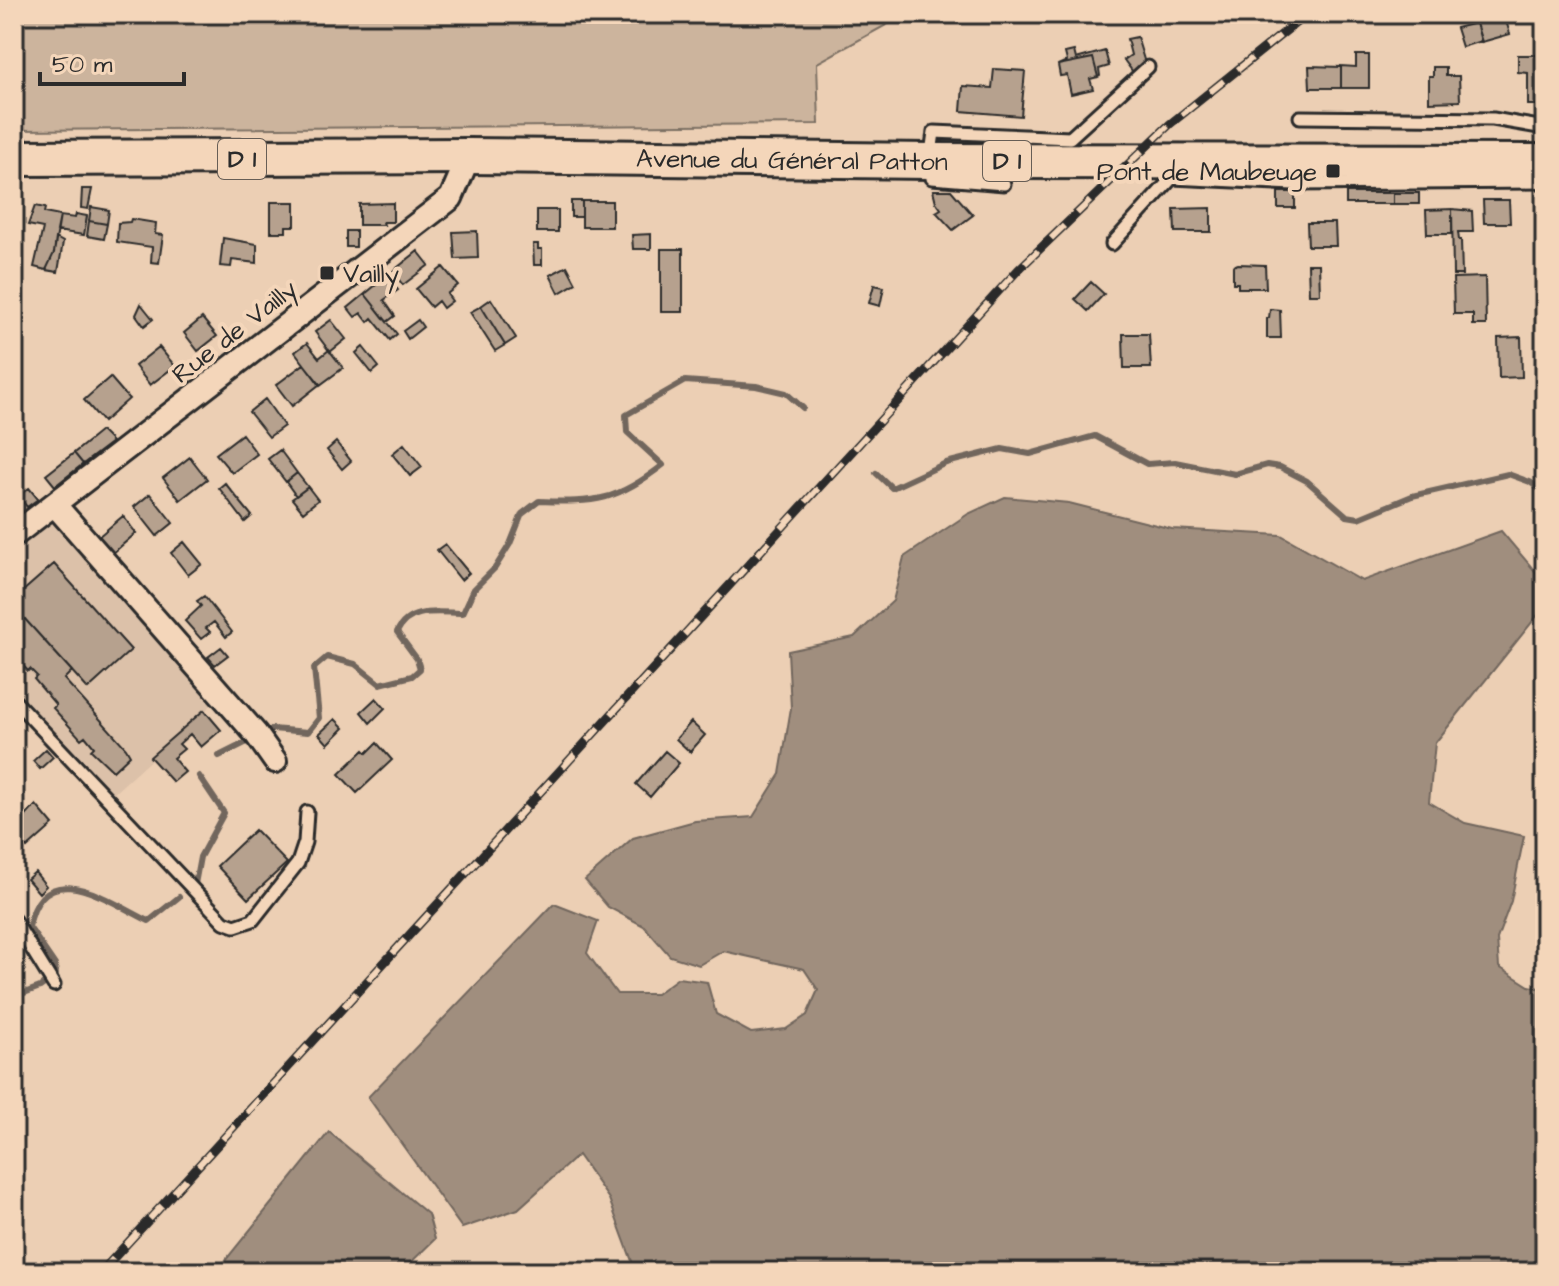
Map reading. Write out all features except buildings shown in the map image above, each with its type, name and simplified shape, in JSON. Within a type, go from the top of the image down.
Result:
[{"type":"main road","name":"Avenue du Général Patton","points":[[469,156],[930,161],[1294,173],[1545,162]]},
{"type":"main road","name":"D 1","points":[[14,158],[469,156]]},
{"type":"street","name":"Rue de Vailly","points":[[14,535],[451,198],[469,156]]},
{"type":"street","points":[[54,504],[256,734],[275,761]]},
{"type":"lane","points":[[1004,184],[932,178],[930,161],[934,132],[1070,138],[1148,67]]},
{"type":"lane","points":[[1300,117],[1493,119],[1545,128]]},
{"type":"lane","points":[[1112,244],[1172,178],[1294,173],[1545,182]]},
{"type":"lane","points":[[14,700],[224,922],[235,926],[253,920],[298,863],[305,842],[307,812]]},
{"type":"lane","points":[[14,920],[54,985]]},
{"type":"shaded area","points":[[14,14],[906,14],[817,63],[819,124],[14,130]]},
{"type":"shaded area","points":[[14,475],[216,701],[103,803],[14,708]]},
{"type":"shaded area","points":[[1005,497],[1069,503],[1172,529],[1281,535],[1362,581],[1501,531],[1545,583],[1545,606],[1435,743],[1429,802],[1465,823],[1524,836],[1511,901],[1497,939],[1499,967],[1529,986],[1545,989],[1545,1272],[636,1272],[609,1199],[578,1155],[518,1209],[462,1228],[368,1097],[554,904],[598,921],[587,953],[617,994],[656,994],[678,978],[707,982],[716,1014],[751,1033],[786,1029],[807,1015],[818,990],[804,969],[723,951],[699,965],[670,956],[644,926],[608,907],[585,880],[633,838],[695,821],[753,817],[780,774],[791,708],[788,651],[854,637],[893,601],[904,557],[968,514]]},
{"type":"shaded area","points":[[329,1132],[428,1214],[435,1239],[401,1272],[216,1272]]},
{"type":"waterway","points":[[272,729],[308,732],[319,718],[314,668],[327,657],[355,664],[380,684],[412,676],[420,669],[417,659],[397,632],[402,624],[409,618],[426,613],[463,613],[474,589],[495,568],[510,544],[522,514],[539,501],[591,500],[619,493],[663,465],[627,432],[626,415],[685,381],[756,386],[786,393],[803,408]]},
{"type":"waterway","points":[[876,473],[892,488],[946,463],[1002,449],[1030,454],[1095,436],[1147,464],[1175,462],[1235,474],[1267,465],[1280,467],[1307,481],[1347,516],[1359,518],[1412,496],[1508,474],[1530,482],[1545,493]]},
{"type":"waterway","points":[[219,756],[251,740]]},
{"type":"waterway","points":[[195,884],[200,857],[224,813],[199,776]]},
{"type":"waterway","points":[[14,993],[19,995],[40,987],[56,975],[55,965],[29,927],[36,905],[48,892],[62,887],[79,889],[149,921],[179,897]]},
{"type":"railway","points":[[101,1272],[1018,270],[1170,124],[1307,14]]},
{"type":"place","name":"Pont de Maubeuge","points":[[1333,171]]},
{"type":"place","name":"Vailly","points":[[327,273]]}]
